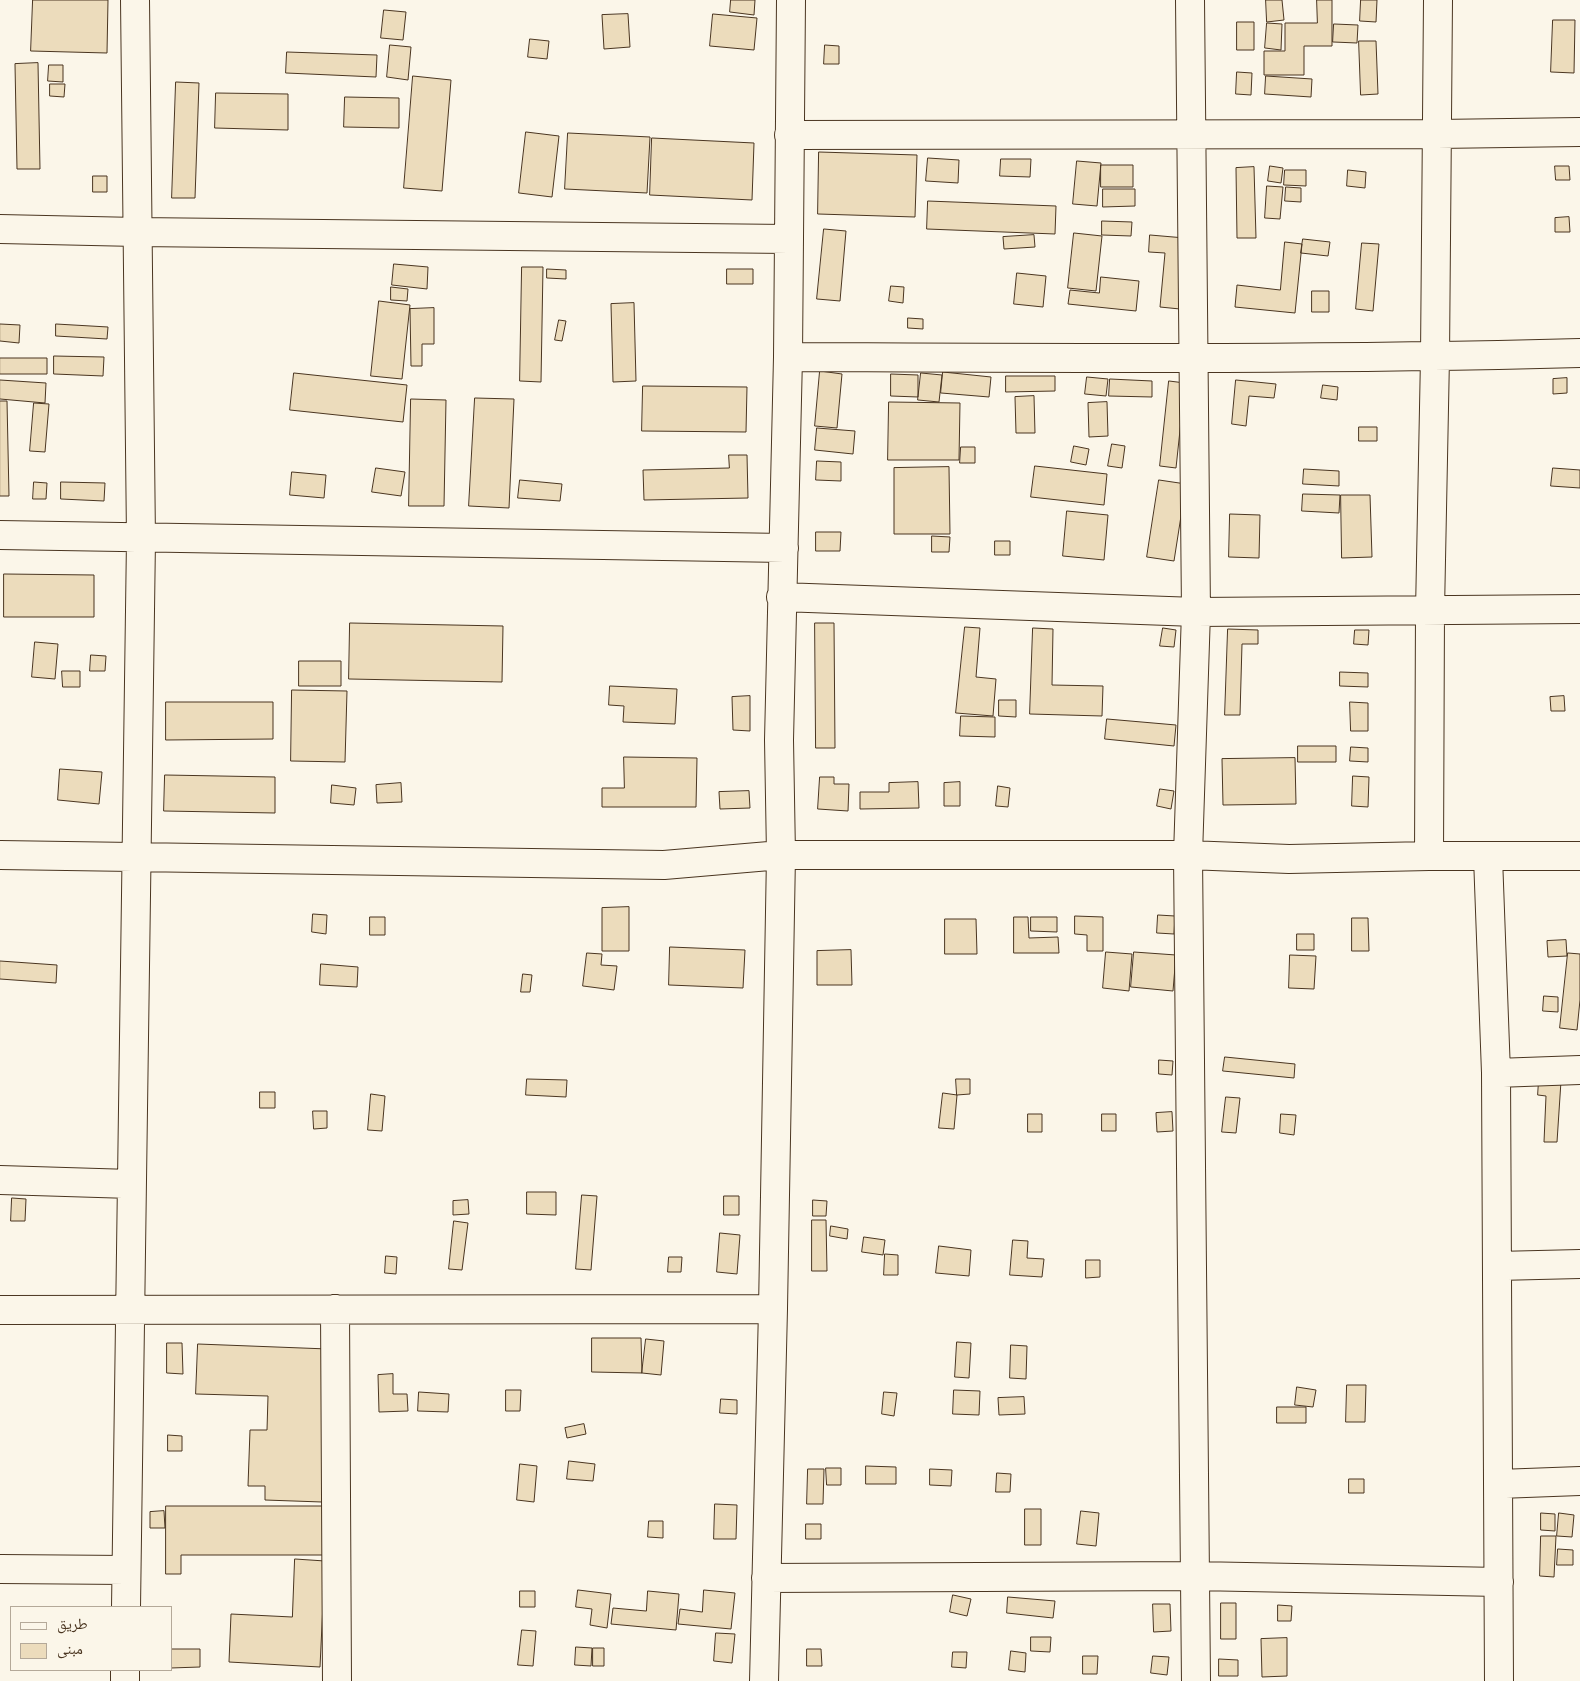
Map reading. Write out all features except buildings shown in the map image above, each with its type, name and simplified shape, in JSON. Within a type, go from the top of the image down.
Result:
[{"type":"street","points":[[126,1606],[141,538],[135,0]]},
{"type":"street","points":[[764,1681],[773,1309],[780,855],[781,597],[784,548],[788,357],[791,0]]},
{"type":"street","points":[[1190,0],[1196,612],[1188,855],[1196,1681]]},
{"type":"street","points":[[1429,856],[1430,611],[1435,357],[1438,0]]},
{"type":"street","points":[[789,135],[1580,132]]},
{"type":"street","points":[[0,229],[788,239]]},
{"type":"street","points":[[788,357],[1193,358],[1435,357],[1580,354]]},
{"type":"street","points":[[0,535],[784,548]]},
{"type":"street","points":[[781,597],[1196,612],[1580,609]]},
{"type":"street","points":[[0,855],[664,865],[780,855],[1188,855],[1289,859],[1429,856],[1580,856]]},
{"type":"street","points":[[1488,857],[1496,1073],[1499,1681]]},
{"type":"street","points":[[1496,1073],[1580,1070]]},
{"type":"street","points":[[0,1180],[131,1184]]},
{"type":"street","points":[[1497,1266],[1580,1264]]},
{"type":"street","points":[[335,1309],[337,1681]]},
{"type":"street","points":[[0,1310],[773,1309]]},
{"type":"street","points":[[1499,1484],[1580,1480]]},
{"type":"street","points":[[0,1569],[126,1570]]},
{"type":"street","points":[[766,1578],[1195,1576],[1499,1582]]}]
